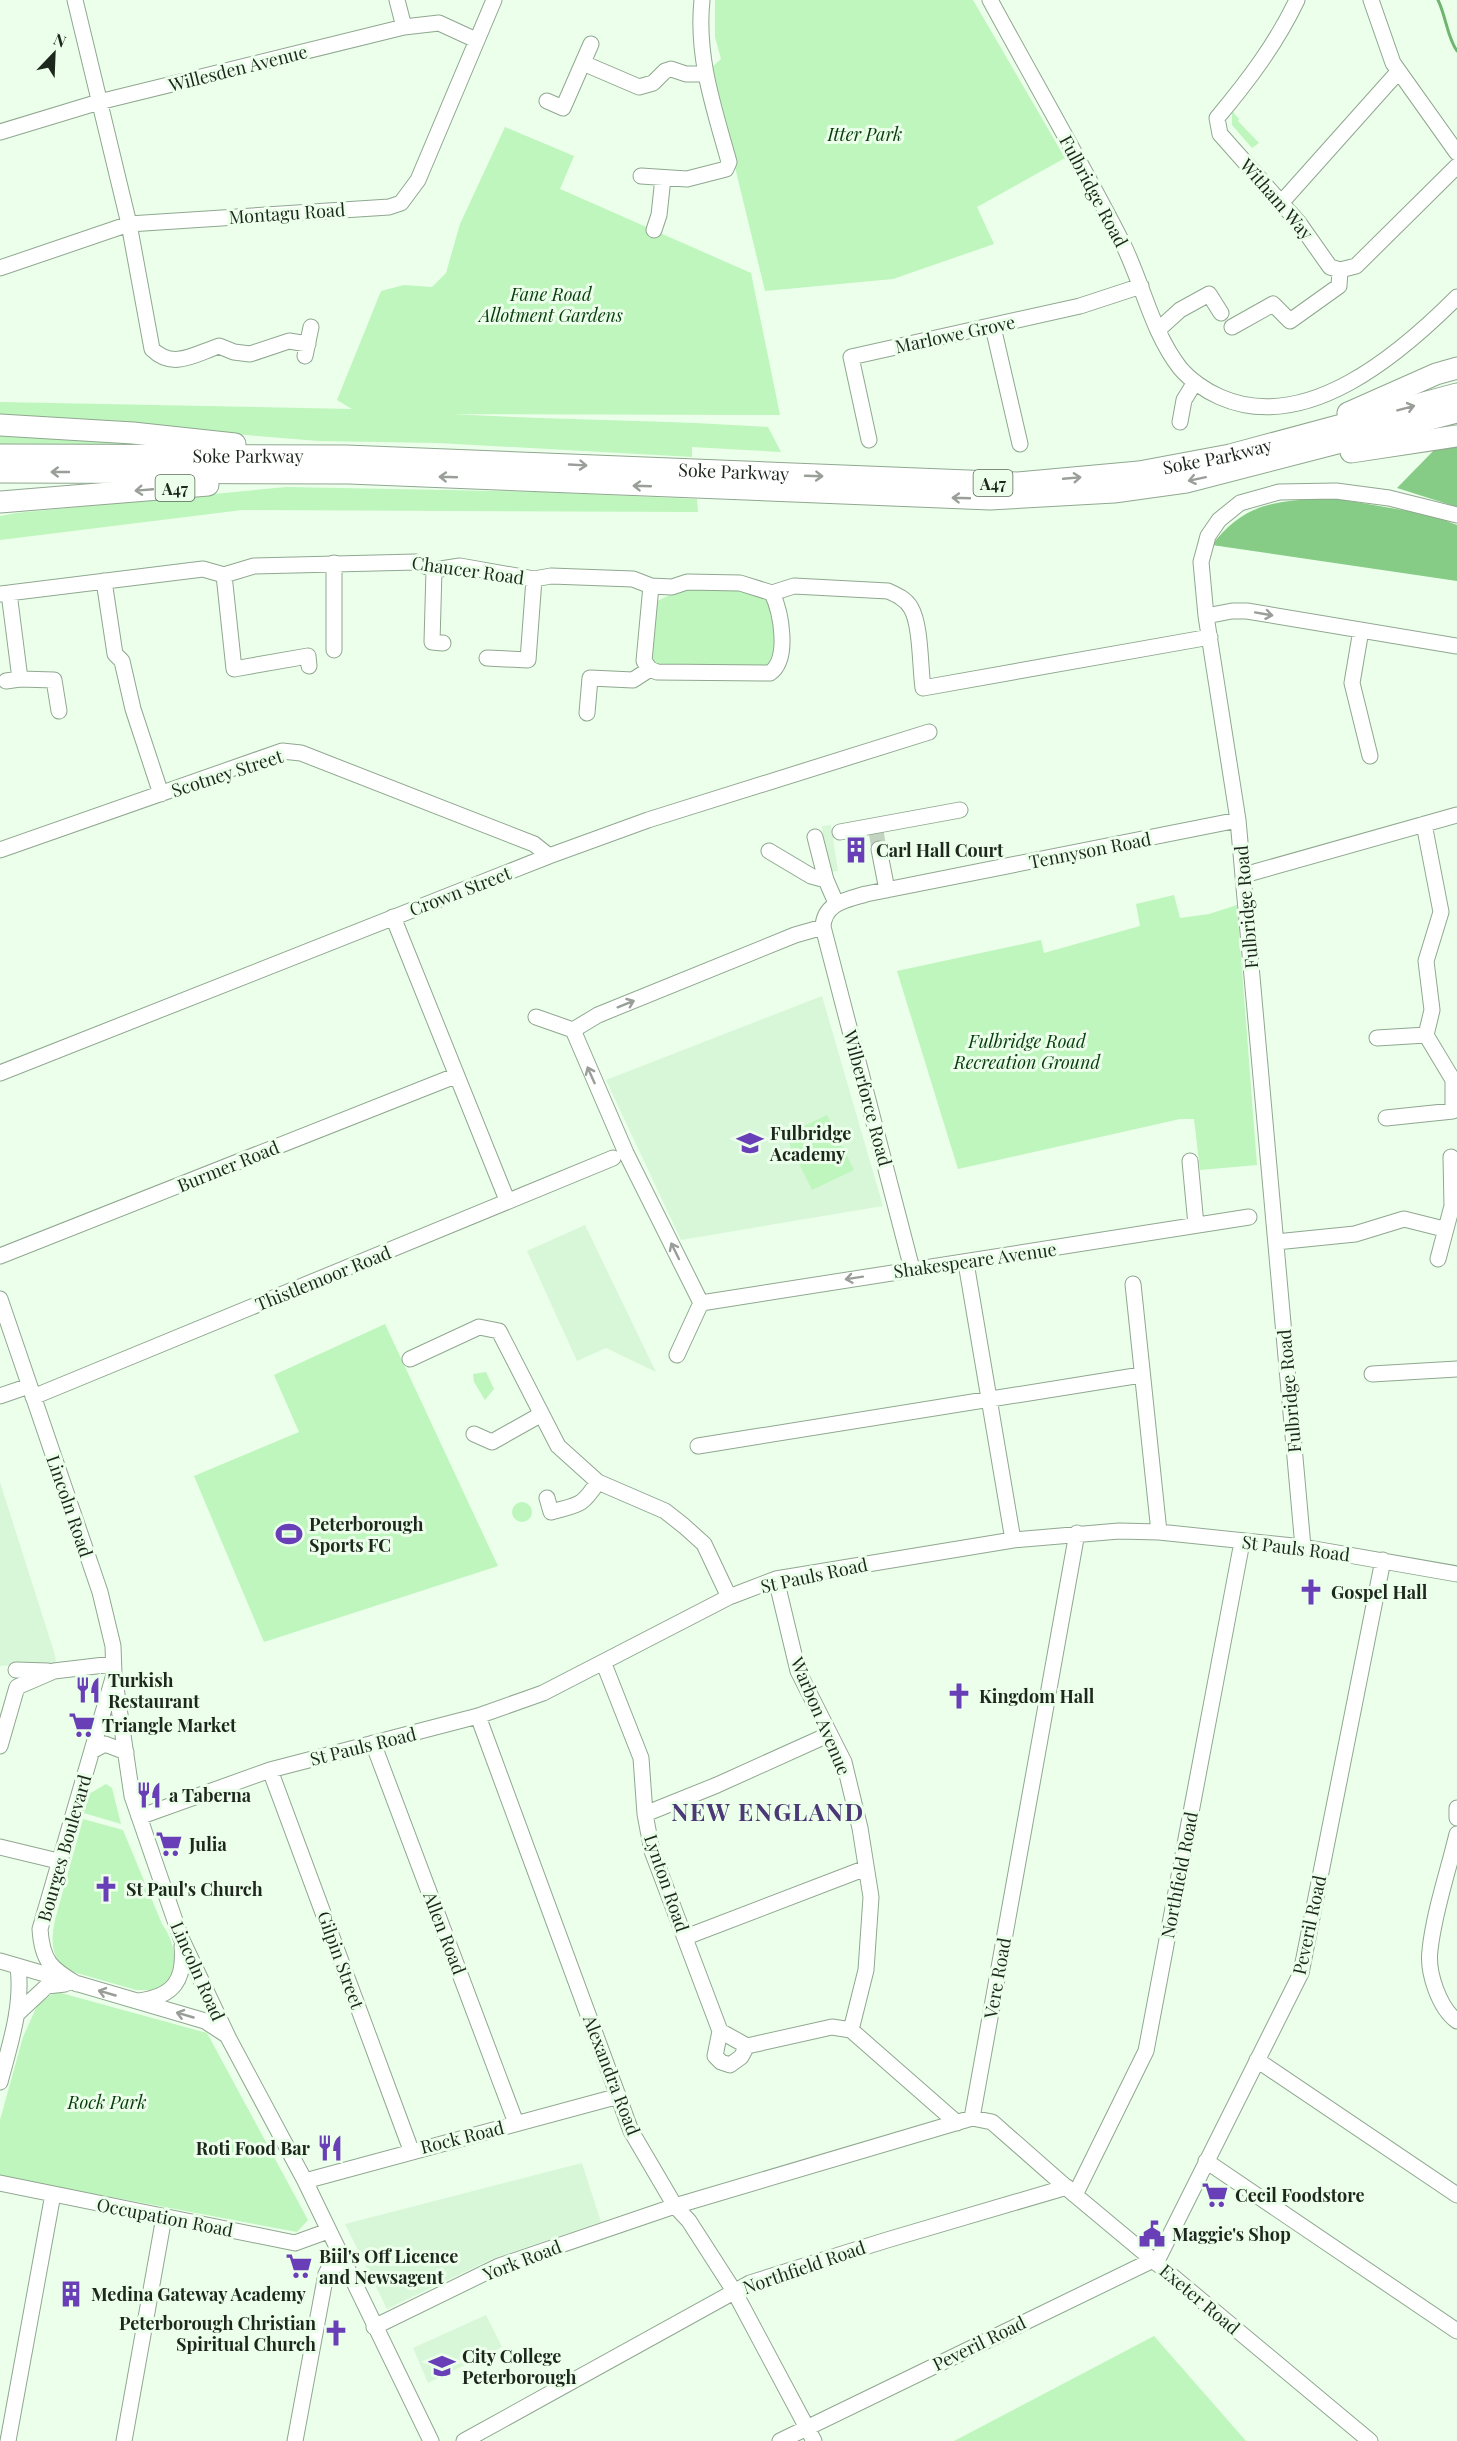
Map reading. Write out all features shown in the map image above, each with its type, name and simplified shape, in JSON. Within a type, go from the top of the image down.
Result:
[{"type":"highway","name":"A47","points":[[1281,442],[1436,374],[1457,368]]},
{"type":"highway","name":"Soke Parkway","points":[[0,455],[1018,483],[1139,472],[1230,455],[1457,394]]},
{"type":"highway","name":"Soke Parkway","points":[[0,472],[348,465],[990,499],[1114,492],[1235,471],[1457,412]]},
{"type":"highway","name":"A47","points":[[0,424],[133,433],[348,465]]},
{"type":"highway","name":"A47","points":[[1235,471],[1457,436]]},
{"type":"highway","name":"A47","points":[[0,502],[348,465]]},
{"type":"street","points":[[75,0],[129,224],[152,349],[161,358],[176,362],[219,346],[234,352],[250,354],[289,341],[307,350],[311,327]]},
{"type":"street","points":[[397,0],[404,27]]},
{"type":"street","name":"Montagu Road","points":[[0,267],[129,224],[389,207],[401,203],[418,180],[494,0]]},
{"type":"street","points":[[641,176],[687,179],[726,169],[729,162],[704,74],[701,43],[702,0]]},
{"type":"street","name":"Fulbridge Road","points":[[990,0],[1123,246],[1158,330],[1181,369],[1195,382],[1232,402],[1265,408],[1290,406],[1319,397],[1353,380],[1394,351],[1457,297]]},
{"type":"street","name":"Witham Way","points":[[1297,0],[1282,32],[1255,72],[1217,118],[1220,134],[1315,243],[1330,267],[1340,270]]},
{"type":"street","points":[[1371,0],[1398,72],[1457,153]]},
{"type":"street","name":"Willesden Avenue","points":[[0,132],[99,102],[404,27],[439,23],[476,40]]},
{"type":"street","points":[[547,101],[563,108],[591,44]]},
{"type":"street","points":[[583,63],[639,87],[652,83],[665,70],[671,69],[686,74],[704,74]]},
{"type":"street","points":[[1281,203],[1398,72]]},
{"type":"street","points":[[1232,327],[1273,304],[1290,321],[1340,286],[1340,270],[1356,266],[1457,166]]},
{"type":"street","points":[[654,230],[659,215],[663,178]]},
{"type":"street","name":"Marlowe Grove","points":[[869,440],[851,357],[1080,306],[1141,286]]},
{"type":"street","points":[[1158,330],[1180,310],[1209,294],[1221,313]]},
{"type":"street","points":[[993,327],[1020,444]]},
{"type":"street","points":[[1180,422],[1184,400],[1195,382]]},
{"type":"street","name":"Fulbridge Road","points":[[1303,1547],[1244,875],[1238,820],[1206,616],[1201,562],[1208,536],[1219,520],[1240,503],[1279,492],[1336,491],[1389,498],[1457,515]]},
{"type":"street","name":"Chaucer Road","points":[[59,711],[54,680],[13,680],[5,594],[203,569],[224,575],[254,566],[416,562],[434,570],[460,566],[534,579],[552,576],[633,579],[651,586],[672,587],[687,582],[740,583],[772,593]]},
{"type":"street","points":[[330,642],[334,563]]},
{"type":"street","points":[[434,570],[435,646]]},
{"type":"street","points":[[224,575],[234,669],[308,656],[309,666]]},
{"type":"street","points":[[487,658],[528,660],[534,579]]},
{"type":"street","points":[[104,581],[115,654],[122,661],[133,709],[161,794]]},
{"type":"street","points":[[651,586],[644,661],[650,669],[657,672],[770,673],[780,660],[781,638],[781,616],[772,593],[794,586],[888,591],[900,597],[910,607],[914,619],[923,688],[1210,637]]},
{"type":"street","points":[[1206,616],[1232,611],[1247,611],[1457,646]]},
{"type":"street","points":[[1361,630],[1352,683],[1370,756]]},
{"type":"street","points":[[587,713],[590,678],[633,680],[650,669]]},
{"type":"street","name":"Crown Street","points":[[0,1073],[549,856],[648,820],[929,732]]},
{"type":"street","name":"Scotney Street","points":[[0,850],[282,751],[301,753],[534,844],[549,856]]},
{"type":"street","points":[[840,832],[875,829],[960,810]]},
{"type":"street","points":[[1244,875],[1457,815]]},
{"type":"street","name":"Tennyson Road","points":[[836,903],[887,890],[1238,820]]},
{"type":"street","points":[[1386,1118],[1453,1111],[1453,1080],[1442,1057],[1426,1035],[1432,1010],[1426,962],[1441,912],[1424,824]]},
{"type":"street","points":[[536,1017],[573,1030],[620,1006],[795,935],[823,927],[826,913],[836,903],[826,880],[814,837]]},
{"type":"street","points":[[879,849],[887,890]]},
{"type":"street","points":[[769,851],[811,876],[826,880]]},
{"type":"street","points":[[393,917],[455,1076],[507,1200]]},
{"type":"street","name":"Wilberforce Road","points":[[823,927],[912,1269]]},
{"type":"street","points":[[573,1030],[626,1153],[701,1303],[677,1355]]},
{"type":"street","points":[[1377,1038],[1426,1035]]},
{"type":"street","name":"Burmer Road","points":[[0,1256],[455,1076]]},
{"type":"street","points":[[1438,1259],[1444,1229],[1452,1206],[1451,1157]]},
{"type":"street","name":"Thistlemoor Road","points":[[0,1396],[31,1391],[367,1261],[507,1200],[613,1158]]},
{"type":"street","points":[[1190,1161],[1196,1225]]},
{"type":"street","name":"Shakespeare Avenue","points":[[701,1303],[1249,1217]]},
{"type":"street","points":[[1276,1242],[1355,1234],[1404,1219],[1444,1229]]},
{"type":"street","points":[[966,1263],[1013,1540]]},
{"type":"street","points":[[1132,1284],[1159,1532]]},
{"type":"street","name":"Lincoln Road","points":[[0,1299],[100,1592],[113,1646],[114,1669],[126,1752],[139,1817],[181,1938],[229,2039],[305,2181],[430,2441]]},
{"type":"street","points":[[410,1359],[479,1327],[499,1330],[540,1415],[558,1446],[598,1482],[665,1511],[684,1526],[704,1545],[729,1597]]},
{"type":"street","points":[[1372,1374],[1457,1369]]},
{"type":"street","points":[[698,1446],[1141,1375]]},
{"type":"street","points":[[474,1434],[492,1442],[540,1415]]},
{"type":"street","points":[[547,1498],[551,1512],[569,1508],[584,1502],[598,1482]]},
{"type":"street","name":"St Pauls Road","points":[[139,1817],[270,1770],[478,1716],[543,1692],[604,1664],[729,1597],[776,1579],[1013,1540],[1077,1533],[1159,1532],[1303,1547],[1457,1574]]},
{"type":"street","name":"Vere Road","points":[[972,2118],[1077,1533]]},
{"type":"street","name":"Northfield Road","points":[[464,2441],[734,2291],[887,2240],[1071,2191],[1146,2051],[1242,1542]]},
{"type":"street","name":"Peveril Road","points":[[780,2441],[1154,2262],[1301,1973],[1383,1560]]},
{"type":"street","name":"Warbon Avenue","points":[[776,1579],[798,1671],[844,1762],[871,1897],[867,1970],[851,2030]]},
{"type":"street","name":"Lynton Road","points":[[604,1664],[641,1758],[645,1814],[652,1851],[720,2031],[715,2044],[715,2056],[721,2062],[730,2065],[741,2057],[747,2046],[832,2027],[851,2030]]},
{"type":"street","points":[[16,1670],[114,1669]]},
{"type":"street","name":"Bourges Boulevard","points":[[77,1984],[51,1966],[41,1947],[40,1929],[114,1669]]},
{"type":"street","points":[[0,1746],[17,1687],[54,1671]]},
{"type":"street","name":"Alexandra Road","points":[[478,1716],[631,2131],[675,2206],[689,2221],[734,2291],[814,2441]]},
{"type":"street","points":[[645,1814],[717,1785],[830,1734]]},
{"type":"street","name":"Allen Road","points":[[373,1743],[516,2123]]},
{"type":"street","name":"Bourges Boulevard","points":[[92,1751],[105,1744],[126,1752]]},
{"type":"street","name":"Gilpin Street","points":[[270,1770],[411,2150]]},
{"type":"street","points":[[1457,1808],[1457,1818]]},
{"type":"street","points":[[1457,1834],[1429,1952],[1436,1989],[1451,2017],[1457,2021]]},
{"type":"street","points":[[0,1847],[58,1861]]},
{"type":"street","points":[[686,1937],[866,1868]]},
{"type":"street","points":[[136,2001],[162,1996],[174,1986],[182,1972],[181,1938]]},
{"type":"street","name":"Bourges Boulevard","points":[[18,1967],[26,1963],[41,1947]]},
{"type":"street","points":[[0,1962],[205,2021],[217,2027],[229,2039]]},
{"type":"street","points":[[0,2082],[18,2013],[20,1990],[18,1967]]},
{"type":"street","points":[[18,2013],[47,1986],[57,1983],[77,1984]]},
{"type":"street","points":[[851,2030],[957,2123]]},
{"type":"street","points":[[720,2031],[747,2046]]},
{"type":"street","points":[[1257,2060],[1457,2195]]},
{"type":"street","name":"Rock Road","points":[[305,2181],[411,2150],[619,2096]]},
{"type":"street","points":[[675,2206],[972,2118]]},
{"type":"street","name":"Exeter Road","points":[[972,2118],[992,2122],[1154,2262],[1370,2441]]},
{"type":"street","points":[[1206,2161],[1457,2331]]},
{"type":"street","name":"Occupation Road","points":[[0,2183],[295,2243],[328,2231]]},
{"type":"street","points":[[8,2441],[53,2194]]},
{"type":"street","name":"York Road","points":[[374,2326],[499,2266],[675,2206]]},
{"type":"street","points":[[123,2441],[164,2217]]},
{"type":"street","points":[[295,2441],[326,2274],[329,2268],[343,2262]]},
{"type":"shaded area","points":[[831,825],[838,871],[829,872],[822,826]]},
{"type":"shaded area","name":"Fulbridge Academy","points":[[822,996],[883,1206],[681,1240],[606,1080]]},
{"type":"shaded area","points":[[585,1225],[656,1372],[606,1348],[577,1361],[527,1251]]},
{"type":"shaded area","points":[[0,1482],[55,1655],[56,1663],[0,1666]]},
{"type":"shaded area","points":[[582,2163],[601,2222],[492,2259],[387,2309],[345,2224]]},
{"type":"shaded area","name":"City College Peterborough","points":[[486,2315],[502,2347],[428,2383],[413,2348]]},
{"type":"green space","name":"Itter Park","points":[[715,0],[973,0],[1065,158],[977,207],[994,244],[893,279],[765,291],[711,68],[721,59],[715,37]]},
{"type":"green space","points":[[1232,111],[1239,119],[1238,121],[1259,143],[1252,148],[1232,125]]},
{"type":"green space","name":"Fane Road Allotment Gardens","points":[[505,127],[574,156],[560,189],[751,273],[780,415],[452,414],[768,427],[781,452],[692,447],[692,457],[438,443],[319,441],[0,415],[0,402],[352,409],[337,400],[381,291],[404,285],[432,287],[446,273],[460,224]]},
{"type":"green space","points":[[0,430],[176,445],[0,448]]},
{"type":"green space","points":[[1457,441],[1457,507],[1397,488],[1442,442]]},
{"type":"green space","points":[[286,487],[543,492],[697,499],[698,512],[242,510],[0,540],[0,516],[16,513]]},
{"type":"green space","points":[[1333,498],[1431,515],[1457,525],[1457,581],[1212,545],[1225,530],[1252,511],[1281,502]]},
{"type":"green space","points":[[687,587],[743,589],[764,597],[773,604],[776,659],[770,668],[662,666],[651,661],[653,603]]},
{"type":"green space","name":"Fulbridge Road Recreation Ground","points":[[1174,895],[1180,918],[1209,914],[1237,905],[1257,1165],[1200,1170],[1194,1119],[1180,1119],[958,1169],[897,971],[1041,940],[1044,953],[1140,926],[1136,904]]},
{"type":"green space","points":[[827,1115],[854,1170],[812,1190],[785,1135]]},
{"type":"green space","points":[[385,1324],[498,1566],[264,1642],[194,1476],[299,1432],[274,1375]]},
{"type":"green space","points":[[486,1372],[494,1389],[485,1400],[474,1382],[473,1374]]},
{"type":"green space","points":[[522,1502],[529,1505],[532,1512],[529,1519],[522,1522],[515,1519],[512,1512],[515,1505]]},
{"type":"green space","points":[[106,1784],[112,1788],[121,1824],[84,1813],[89,1794]]},
{"type":"green space","points":[[83,1819],[123,1830],[169,1936],[174,1954],[174,1974],[157,1990],[136,1990],[63,1969],[56,1957],[53,1940],[55,1920]]},
{"type":"green space","name":"Rock Park","points":[[54,1993],[207,2033],[308,2220],[297,2232],[0,2176],[0,2120],[23,2037],[38,2004]]},
{"type":"green space","points":[[1154,2336],[1246,2441],[954,2441]]},
{"type":"waterway","points":[[1438,0],[1457,51]]},
{"type":"tunnel","points":[[876,831],[879,849]]},
{"type":"place","name":"Carl Hall Court","points":[[856,850]]},
{"type":"place","name":"Fulbridge Academy","points":[[750,1143]]},
{"type":"place","name":"Peterborough Sports FC","points":[[289,1534]]},
{"type":"place","name":"Gospel Hall","points":[[1311,1592]]},
{"type":"place","name":"Turkish Restaurant","points":[[88,1690]]},
{"type":"place","name":"Kingdom Hall","points":[[959,1696]]},
{"type":"place","name":"Triangle Market","points":[[82,1725]]},
{"type":"place","name":"a Taberna","points":[[149,1795]]},
{"type":"place","name":"Julia","points":[[169,1844]]},
{"type":"place","name":"St Paul's Church","points":[[106,1889]]},
{"type":"place","name":"Roti Food Bar","points":[[330,2148]]},
{"type":"place","name":"Cecil Foodstore","points":[[1215,2195]]},
{"type":"place","name":"Maggie's Shop","points":[[1152,2234]]},
{"type":"place","name":"Biil's Off Licence and Newsagent","points":[[299,2266]]},
{"type":"place","name":"Medina Gateway Academy","points":[[71,2294]]},
{"type":"place","name":"Peterborough Christian Spiritual Church","points":[[336,2333]]},
{"type":"place","name":"City College Peterborough","points":[[442,2366]]},
{"type":"district","name":"NEW ENGLAND","points":[[768,1811]]}]
